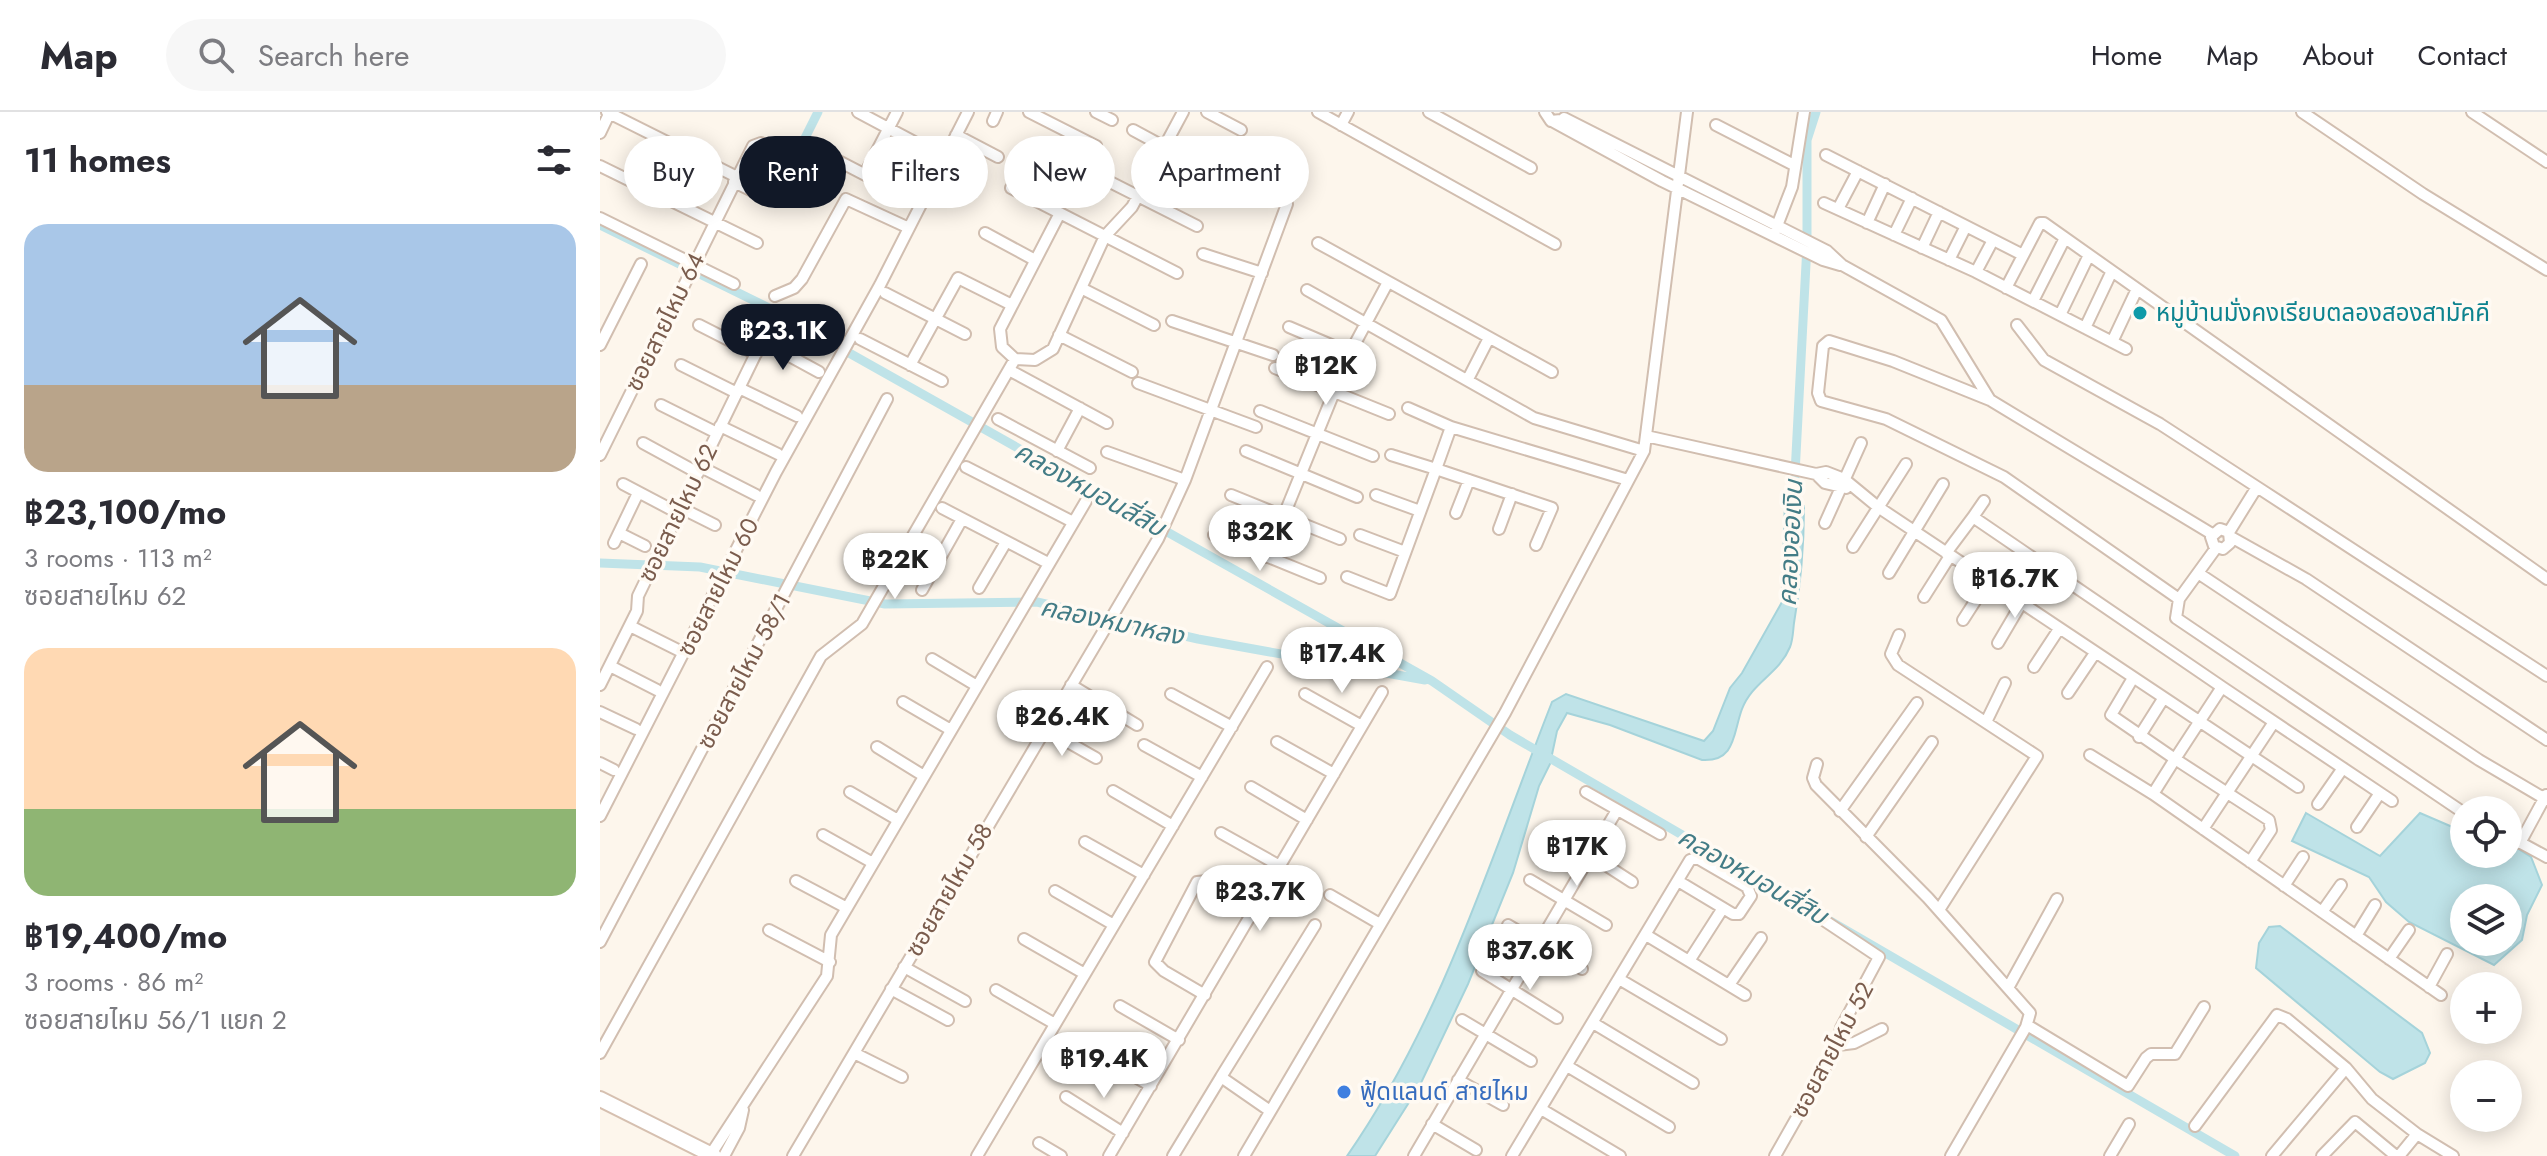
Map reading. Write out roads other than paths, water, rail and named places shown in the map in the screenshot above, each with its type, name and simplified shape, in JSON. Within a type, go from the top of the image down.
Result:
[{"type":"main road","points":[[600,1099],[716,1155]]},
{"type":"street","points":[[600,133],[609,112],[739,181]]},
{"type":"street","points":[[858,112],[904,136]]},
{"type":"street","points":[[885,136],[897,112]]},
{"type":"street","name":"ซอยสายไหม 60","points":[[600,816],[720,580],[968,112]]},
{"type":"street","points":[[1029,112],[1076,136]]},
{"type":"street","points":[[1096,112],[1112,120]]},
{"type":"street","points":[[1170,136],[1183,112]]},
{"type":"street","points":[[1207,112],[1241,130]]},
{"type":"street","points":[[1318,112],[1555,244]]},
{"type":"street","points":[[1341,125],[1348,112]]},
{"type":"street","points":[[1429,112],[1531,168]]},
{"type":"street","points":[[1244,1156],[1505,713],[1644,451],[1687,112]]},
{"type":"street","points":[[1772,236],[1792,187],[1804,112]]},
{"type":"street","points":[[2472,112],[2547,162]]},
{"type":"street","points":[[2306,113],[2423,194],[2547,270]]},
{"type":"street","points":[[1552,115],[1795,233],[1820,253],[1941,320],[1990,400]]},
{"type":"street","points":[[1552,115],[1677,189],[1789,244],[1820,253]]},
{"type":"street","points":[[1716,125],[1794,165]]},
{"type":"street","points":[[1133,130],[1144,136]]},
{"type":"street","points":[[956,135],[998,157]]},
{"type":"street","points":[[1826,155],[2023,255]]},
{"type":"street","points":[[600,166],[757,243]]},
{"type":"street","points":[[1838,209],[1858,171]]},
{"type":"street","name":"ซอยสายไหม 64","points":[[600,455],[739,173]]},
{"type":"street","points":[[1867,223],[1885,184]]},
{"type":"street","points":[[1894,235],[1912,198]]},
{"type":"street","points":[[775,296],[794,288],[802,279],[846,199],[909,228]]},
{"type":"street","points":[[1824,203],[1976,272],[2126,349]]},
{"type":"street","points":[[1060,213],[1000,329],[1002,347],[1015,359],[1035,360],[1053,349],[1105,236],[1131,204]]},
{"type":"street","points":[[1050,208],[1177,273]]},
{"type":"street","points":[[1162,208],[1197,226]]},
{"type":"street","name":"ซอยสายไหม 58","points":[[793,1156],[1158,539],[1212,411],[1286,208]]},
{"type":"street","points":[[1922,248],[1939,212]]},
{"type":"street","points":[[600,218],[734,284]]},
{"type":"street","points":[[2006,288],[2040,223],[2547,579]]},
{"type":"street","points":[[1949,260],[1966,226]]},
{"type":"street","points":[[985,233],[1035,260]]},
{"type":"street","points":[[2033,301],[2065,238]]},
{"type":"street","points":[[1976,272],[1993,240]]},
{"type":"street","points":[[1318,243],[1552,372]]},
{"type":"street","points":[[1203,254],[1262,273]]},
{"type":"street","points":[[2060,315],[2089,255]]},
{"type":"street","points":[[600,345],[641,264]]},
{"type":"street","points":[[2085,328],[2112,271]]},
{"type":"street","points":[[910,365],[958,278],[1012,305]]},
{"type":"street","points":[[1267,557],[1350,353],[1388,282]]},
{"type":"street","points":[[1081,288],[1154,325]]},
{"type":"street","points":[[2112,342],[2137,289]]},
{"type":"street","points":[[1307,290],[1534,418],[1644,451]]},
{"type":"street","points":[[885,293],[965,334]]},
{"type":"street","points":[[1172,321],[1273,355]]},
{"type":"street","points":[[699,325],[756,354]]},
{"type":"street","points":[[2017,325],[2044,360],[2160,424],[2547,676]]},
{"type":"street","points":[[1289,327],[1350,353]]},
{"type":"street","points":[[1059,335],[1132,372]]},
{"type":"street","points":[[1468,379],[1489,338]]},
{"type":"street","points":[[860,339],[942,381]]},
{"type":"street","name":"ซอยสายไหม 62","points":[[600,685],[630,626],[648,576],[762,341],[819,372]]},
{"type":"street","points":[[2179,599],[2004,477],[1886,419],[1821,401],[1818,393],[1823,346],[1829,341],[1893,361],[1990,400],[2212,534]]},
{"type":"street","points":[[600,1053],[821,656],[862,624],[1015,359]]},
{"type":"street","points":[[681,365],[797,416]]},
{"type":"street","points":[[1275,368],[1389,414]]},
{"type":"street","points":[[1009,370],[1107,423]]},
{"type":"street","points":[[1138,383],[1256,427]]},
{"type":"street","name":"ซอยสายไหม 58/1","points":[[600,942],[887,399]]},
{"type":"street","points":[[661,405],[778,454]]},
{"type":"street","points":[[1057,451],[1080,408]]},
{"type":"street","points":[[1408,408],[1451,427],[1628,480]]},
{"type":"street","points":[[1260,411],[1373,456]]},
{"type":"street","points":[[998,419],[1090,468]]},
{"type":"street","points":[[1347,577],[1390,594],[1451,427]]},
{"type":"street","points":[[1646,436],[1810,473],[1825,483],[1845,485],[2298,787]]},
{"type":"street","points":[[643,443],[756,495]]},
{"type":"street","points":[[1825,523],[1845,485],[1861,443]]},
{"type":"street","points":[[1246,451],[1357,497]]},
{"type":"street","points":[[1107,452],[1185,480]]},
{"type":"street","points":[[1391,455],[1552,508],[1536,545]]},
{"type":"street","points":[[1853,547],[1906,464]]},
{"type":"street","points":[[966,467],[1073,522]]},
{"type":"street","points":[[1456,513],[1469,480]]},
{"type":"street","points":[[623,484],[715,525]]},
{"type":"street","points":[[1889,573],[1943,484]]},
{"type":"street","points":[[2216,548],[2226,548],[2230,534],[2257,487]]},
{"type":"street","points":[[638,493],[616,538],[645,546]]},
{"type":"street","points":[[1499,529],[1512,494]]},
{"type":"street","points":[[1231,495],[1340,539]]},
{"type":"street","points":[[1376,495],[1420,511]]},
{"type":"street","points":[[716,1155],[730,1121],[743,1110],[829,973],[827,958],[830,938],[1086,501]]},
{"type":"street","points":[[1924,597],[1948,554],[1984,501]]},
{"type":"street","points":[[942,508],[1048,563]]},
{"type":"street","points":[[1973,517],[2392,801]]},
{"type":"street","points":[[922,590],[962,519]]},
{"type":"street","points":[[2216,548],[2211,540],[2212,534],[2220,529],[2306,579],[2547,740]]},
{"type":"street","points":[[1214,535],[1320,578]]},
{"type":"street","points":[[1360,535],[1405,552]]},
{"type":"street","points":[[979,588],[1006,542]]},
{"type":"street","points":[[2216,548],[2179,599],[2176,618],[2450,804]]},
{"type":"street","points":[[2198,573],[2479,760],[2546,797],[2522,839]]},
{"type":"street","points":[[1963,620],[1988,581]]},
{"type":"street","points":[[1998,643],[2021,604]]},
{"type":"street","points":[[630,626],[678,650]]},
{"type":"street","points":[[2034,667],[2059,629]]},
{"type":"street","points":[[1899,635],[1891,654],[1898,665],[1987,720],[2037,756],[1939,910]]},
{"type":"street","points":[[2068,693],[2095,653]]},
{"type":"street","points":[[932,659],[977,686]]},
{"type":"street","points":[[610,666],[657,690]]},
{"type":"street","points":[[977,1156],[1267,667]]},
{"type":"street","points":[[2133,678],[2111,715],[2272,825],[2250,862]]},
{"type":"street","points":[[1987,720],[2005,683]]},
{"type":"street","points":[[1071,685],[1137,725]]},
{"type":"street","points":[[2153,794],[2222,687]]},
{"type":"street","points":[[1109,1156],[1382,692]]},
{"type":"street","points":[[1171,694],[1232,727]]},
{"type":"street","points":[[1305,694],[1362,726]]},
{"type":"street","points":[[2139,737],[2163,699]]},
{"type":"street","points":[[903,702],[951,730]]},
{"type":"street","points":[[1840,811],[1917,703]]},
{"type":"street","points":[[600,712],[636,729]]},
{"type":"street","points":[[2203,829],[2274,722]]},
{"type":"street","points":[[1045,729],[1096,758]]},
{"type":"street","points":[[1277,742],[1334,774]]},
{"type":"street","points":[[1866,837],[1932,742]]},
{"type":"street","points":[[1144,745],[1202,777]]},
{"type":"street","points":[[877,747],[924,776]]},
{"type":"street","points":[[2090,755],[2153,794],[2441,995]]},
{"type":"street","points":[[600,763],[614,770]]},
{"type":"street","points":[[1817,764],[1813,778],[1816,785],[1939,910],[2030,1013],[2027,1026],[1951,1156]]},
{"type":"street","points":[[2318,804],[2343,768]]},
{"type":"street","points":[[1251,787],[1307,820]]},
{"type":"street","points":[[1113,791],[1173,826]]},
{"type":"street","points":[[850,792],[898,820]]},
{"type":"street","points":[[1586,792],[1660,834]]},
{"type":"street","points":[[2357,827],[2380,793]]},
{"type":"street","points":[[1414,1156],[1617,810]]},
{"type":"street","points":[[1553,831],[1632,882]]},
{"type":"street","points":[[1221,833],[1280,866]]},
{"type":"street","points":[[823,835],[873,863]]},
{"type":"street","points":[[1085,842],[1144,875]]},
{"type":"street","points":[[2522,844],[2547,857]]},
{"type":"street","points":[[1517,1155],[1541,1109],[1678,881],[1693,857],[1751,891],[1739,914],[1678,881]]},
{"type":"street","points":[[2284,886],[2303,857]]},
{"type":"street","points":[[1530,880],[1606,925]]},
{"type":"street","points":[[796,881],[847,908]]},
{"type":"street","points":[[1205,995],[1164,971],[1155,962],[1197,882],[1207,881],[1254,910]]},
{"type":"street","points":[[2322,912],[2341,885]]},
{"type":"street","points":[[1055,891],[1114,925]]},
{"type":"street","points":[[1330,895],[1380,924]]},
{"type":"street","points":[[2008,988],[2057,899]]},
{"type":"street","points":[[2356,936],[2375,905]]},
{"type":"street","points":[[1689,961],[1723,908]]},
{"type":"street","name":"ซอยสายไหม 52","points":[[1775,1156],[1838,1045],[1841,1028],[1879,957],[1825,921]]},
{"type":"street","points":[[1173,1156],[1315,925]]},
{"type":"street","points":[[1508,925],[1582,969]]},
{"type":"street","points":[[769,930],[827,958]]},
{"type":"street","points":[[2389,959],[2409,930]]},
{"type":"street","points":[[1646,935],[1745,995]]},
{"type":"street","points":[[1729,985],[1761,938]]},
{"type":"street","points":[[1024,939],[1085,974]]},
{"type":"street","points":[[2429,987],[2447,954]]},
{"type":"street","points":[[904,967],[965,1001]]},
{"type":"street","points":[[1482,971],[1557,1018]]},
{"type":"street","points":[[1619,979],[1721,1039]]},
{"type":"street","points":[[891,989],[948,1020]]},
{"type":"street","points":[[996,990],[1055,1024]]},
{"type":"street","points":[[1120,1006],[1179,1040]]},
{"type":"street","points":[[2027,1026],[2128,1086],[2146,1058],[2175,1054],[2204,1007]]},
{"type":"street","points":[[2195,1126],[2277,1015],[2287,1019],[2346,1068],[2372,1099],[2417,1134],[2453,1156]]},
{"type":"street","points":[[1462,1020],[1531,1061]]},
{"type":"street","points":[[1593,1023],[1693,1083]]},
{"type":"street","points":[[1838,1045],[1854,1043],[1882,1029]]},
{"type":"street","points":[[1085,1048],[1151,1086]]},
{"type":"street","points":[[854,1053],[902,1077]]},
{"type":"street","points":[[1567,1066],[1669,1127]]},
{"type":"street","points":[[2272,1156],[2346,1068]]},
{"type":"street","points":[[1221,1077],[1270,1111]]},
{"type":"street","points":[[1458,1080],[1503,1105]]},
{"type":"street","points":[[1066,1097],[1123,1133]]},
{"type":"street","points":[[1541,1109],[1620,1156]]},
{"type":"street","points":[[2322,1156],[2355,1122],[2398,1156],[2417,1134]]},
{"type":"street","points":[[1432,1124],[1476,1150]]},
{"type":"street","points":[[2110,1156],[2129,1124]]},
{"type":"street","points":[[1039,1143],[1061,1156]]},
{"type":"water","points":[[1785,498],[1804,506],[1802,565],[1792,641],[1779,664],[1746,700],[1727,751],[1713,759],[1702,760],[1610,725],[1567,713],[1557,731],[1550,764],[1539,786],[1513,873],[1468,984],[1420,1085],[1375,1156],[1347,1156],[1381,1103],[1438,993],[1552,702],[1566,694],[1704,741],[1713,731],[1730,688],[1742,673],[1782,602]]},
{"type":"water","points":[[2306,813],[2380,856],[2420,813],[2450,826],[2450,868],[2522,868],[2522,851],[2531,857],[2542,885],[2527,915],[2522,940],[2522,884],[2450,884],[2450,943],[2409,922],[2386,902],[2369,877],[2292,841]]},
{"type":"water","points":[[2280,926],[2422,1033],[2430,1053],[2425,1063],[2393,1079],[2380,1072],[2256,968],[2259,943],[2269,927]]},
{"type":"water","points":[[2476,956],[2504,956],[2494,965]]},
{"type":"waterway","points":[[806,136],[818,112]]},
{"type":"waterway","name":"คลองออเงิน","points":[[1793,512],[1807,245],[1807,140],[1816,112]]},
{"type":"waterway","name":"คลองหมอนสี่สิบ","points":[[600,225],[771,309],[1432,681],[1510,735],[2235,1156]]},
{"type":"waterway","name":"คลองหมาหลง","points":[[600,563],[700,567],[885,604],[1037,602],[1198,639],[1425,680]]},
{"type":"place","name":"หมู่บ้านมั่งคงเรียบตลองสองสามัคคี","points":[[2140,313]]},
{"type":"place","name":"ฟู้ดแลนด์ สายไหม","points":[[1344,1092]]}]
